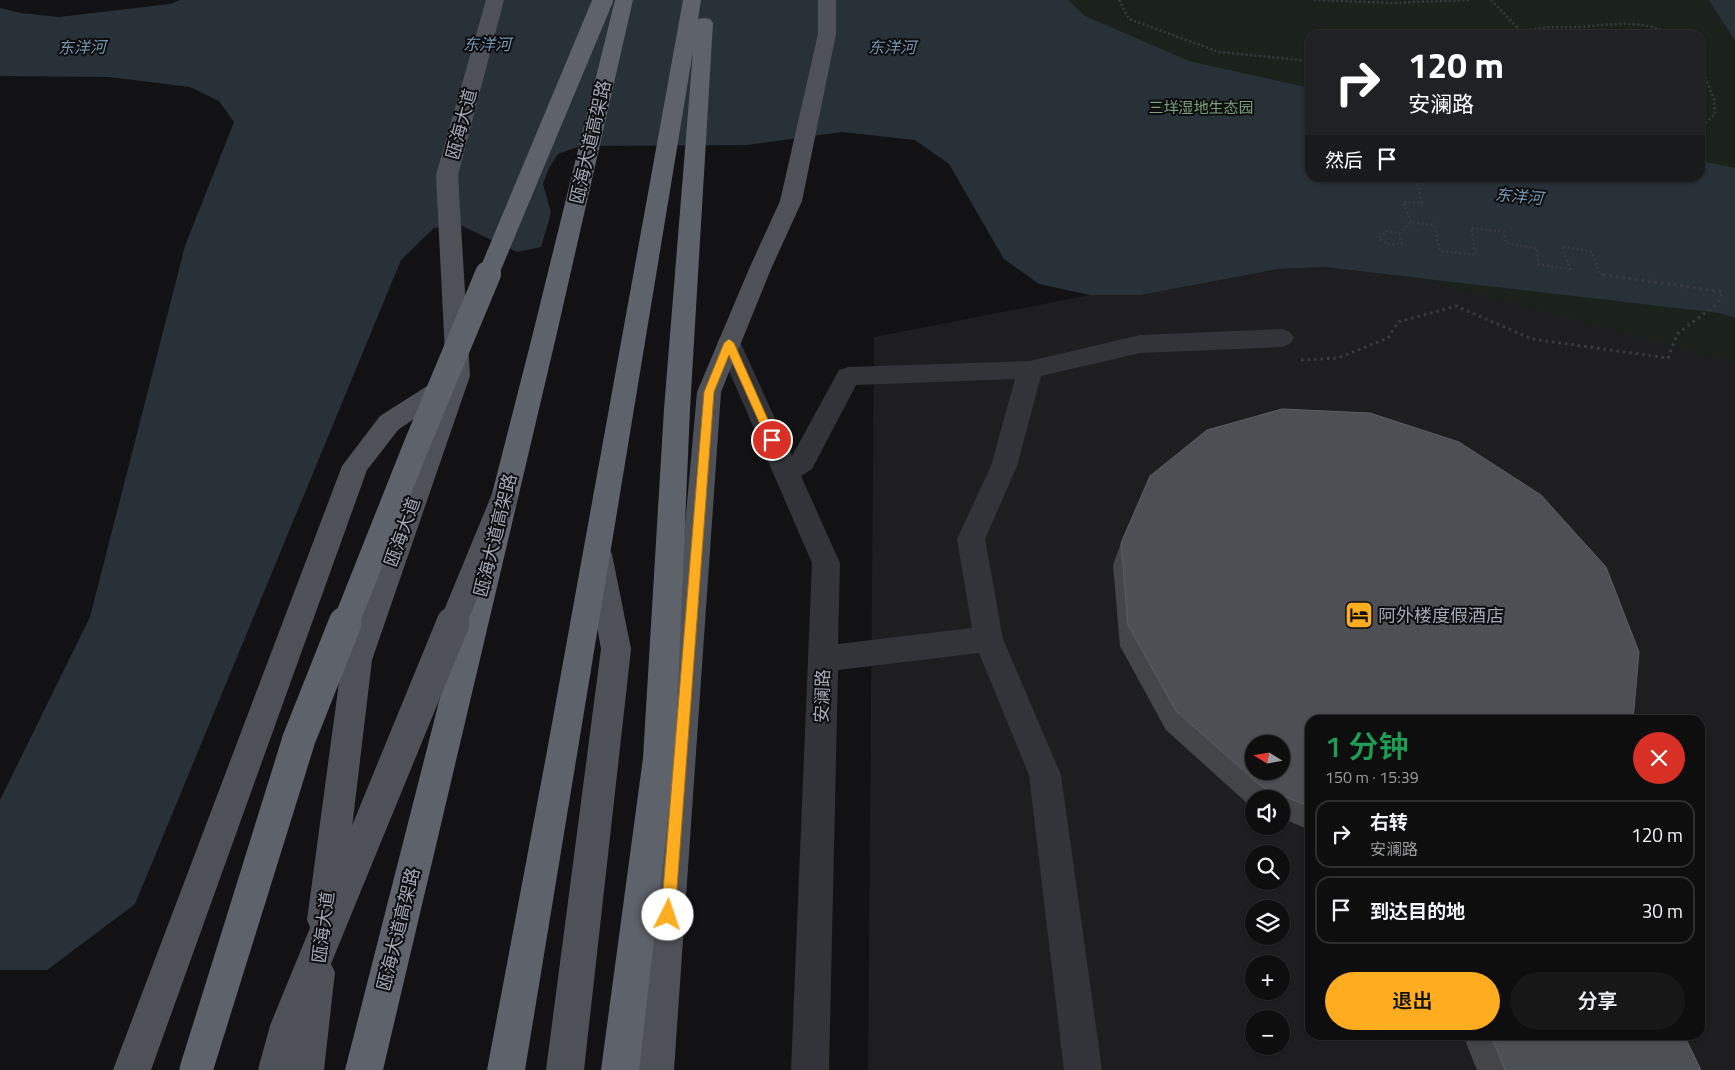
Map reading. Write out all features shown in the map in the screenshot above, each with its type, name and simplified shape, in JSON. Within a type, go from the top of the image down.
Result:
[{"type":"highway","points":[[196,1070],[299,739],[421,434],[603,0]]},
{"type":"highway","name":"瓯海大道高架路","points":[[364,1070],[624,0]]},
{"type":"highway","points":[[506,1070],[692,0]]},
{"type":"highway","points":[[620,1070],[659,758],[677,420],[705,0]]},
{"type":"main road","name":"瓯海大道","points":[[305,1070],[357,660],[458,376],[447,176],[495,0]]},
{"type":"main road","points":[[655,1070],[709,392],[760,269],[791,201],[827,34],[827,0]]},
{"type":"main road","points":[[132,1070],[355,466],[389,423],[458,376]]},
{"type":"main road","points":[[275,1070],[286,1030],[504,500]]},
{"type":"main road","points":[[565,1070],[616,649],[597,551]]},
{"type":"street","points":[[786,472],[803,462],[848,376],[1030,370],[1140,344],[1282,338]]},
{"type":"street","name":"安澜路","points":[[729,343],[826,563],[810,1070]]},
{"type":"street","points":[[1030,370],[1004,466],[971,539],[988,639],[1045,775],[1083,1070]]},
{"type":"street","points":[[823,659],[988,639]]},
{"type":"path","points":[[1119,0],[1129,19],[1219,52],[1305,61]]},
{"type":"path","points":[[1314,0],[1346,3],[1421,4],[1469,0]]},
{"type":"path","points":[[1491,0],[1517,30]]},
{"type":"path","points":[[1527,30],[1533,26],[1577,27],[1638,24],[1665,30]]},
{"type":"path","points":[[1705,77],[1714,99],[1715,114],[1705,123]]},
{"type":"path","points":[[1411,222],[1403,202],[1422,203],[1417,182]]},
{"type":"path","points":[[1299,360],[1338,358],[1388,338],[1398,322],[1456,306],[1532,339],[1668,358],[1677,334],[1717,304],[1723,292],[1599,274],[1592,252],[1562,246],[1570,269],[1538,264],[1537,249],[1506,244],[1504,232],[1471,228],[1476,255],[1440,252],[1434,225],[1411,222],[1399,233]]},
{"type":"path","points":[[1386,230],[1399,233],[1402,243],[1390,245],[1379,239],[1386,230]]},
{"type":"shaded area","name":"阿外楼度假酒店","points":[[1324,267],[1720,313],[1735,318],[1735,1070],[868,1070],[874,337],[1090,295],[1141,295],[1278,269]]},
{"type":"green space","name":"三垟湿地生态园","points":[[933,0],[1735,0],[1735,363],[948,150]]},
{"type":"water","name":"东洋河","points":[[180,0],[1068,0],[1085,16],[1189,61],[1305,87],[1305,182],[1705,182],[1705,162],[1735,168],[1735,318],[1720,313],[1324,267],[1278,269],[1141,295],[1090,295],[1039,284],[1004,259],[949,164],[915,140],[842,132],[747,145],[580,146],[558,154],[549,168],[543,184],[551,213],[541,247],[517,252],[460,225],[434,228],[401,260],[135,904],[47,970],[0,970],[0,800],[90,617],[185,246],[234,122],[219,101],[190,87],[109,77],[0,76],[0,8],[21,13],[59,17],[170,4]]},
{"type":"water","points":[[1709,0],[1735,0],[1735,41]]},
{"type":"building","points":[[1282,409],[1370,413],[1459,442],[1541,495],[1606,567],[1639,652],[1633,715],[1305,715],[1305,805],[1290,799],[1290,790],[1269,790],[1254,780],[1290,780],[1290,735],[1245,735],[1245,772],[1176,711],[1128,625],[1121,543],[1150,476],[1207,430]]},
{"type":"building","points":[[1493,1040],[1686,1040],[1701,1070],[1505,1070]]},
{"type":"place","name":"阿外楼度假酒店","points":[[1359,615]]},
{"type":"route","points":[[668,915],[709,392],[729,343],[772,440]]}]
